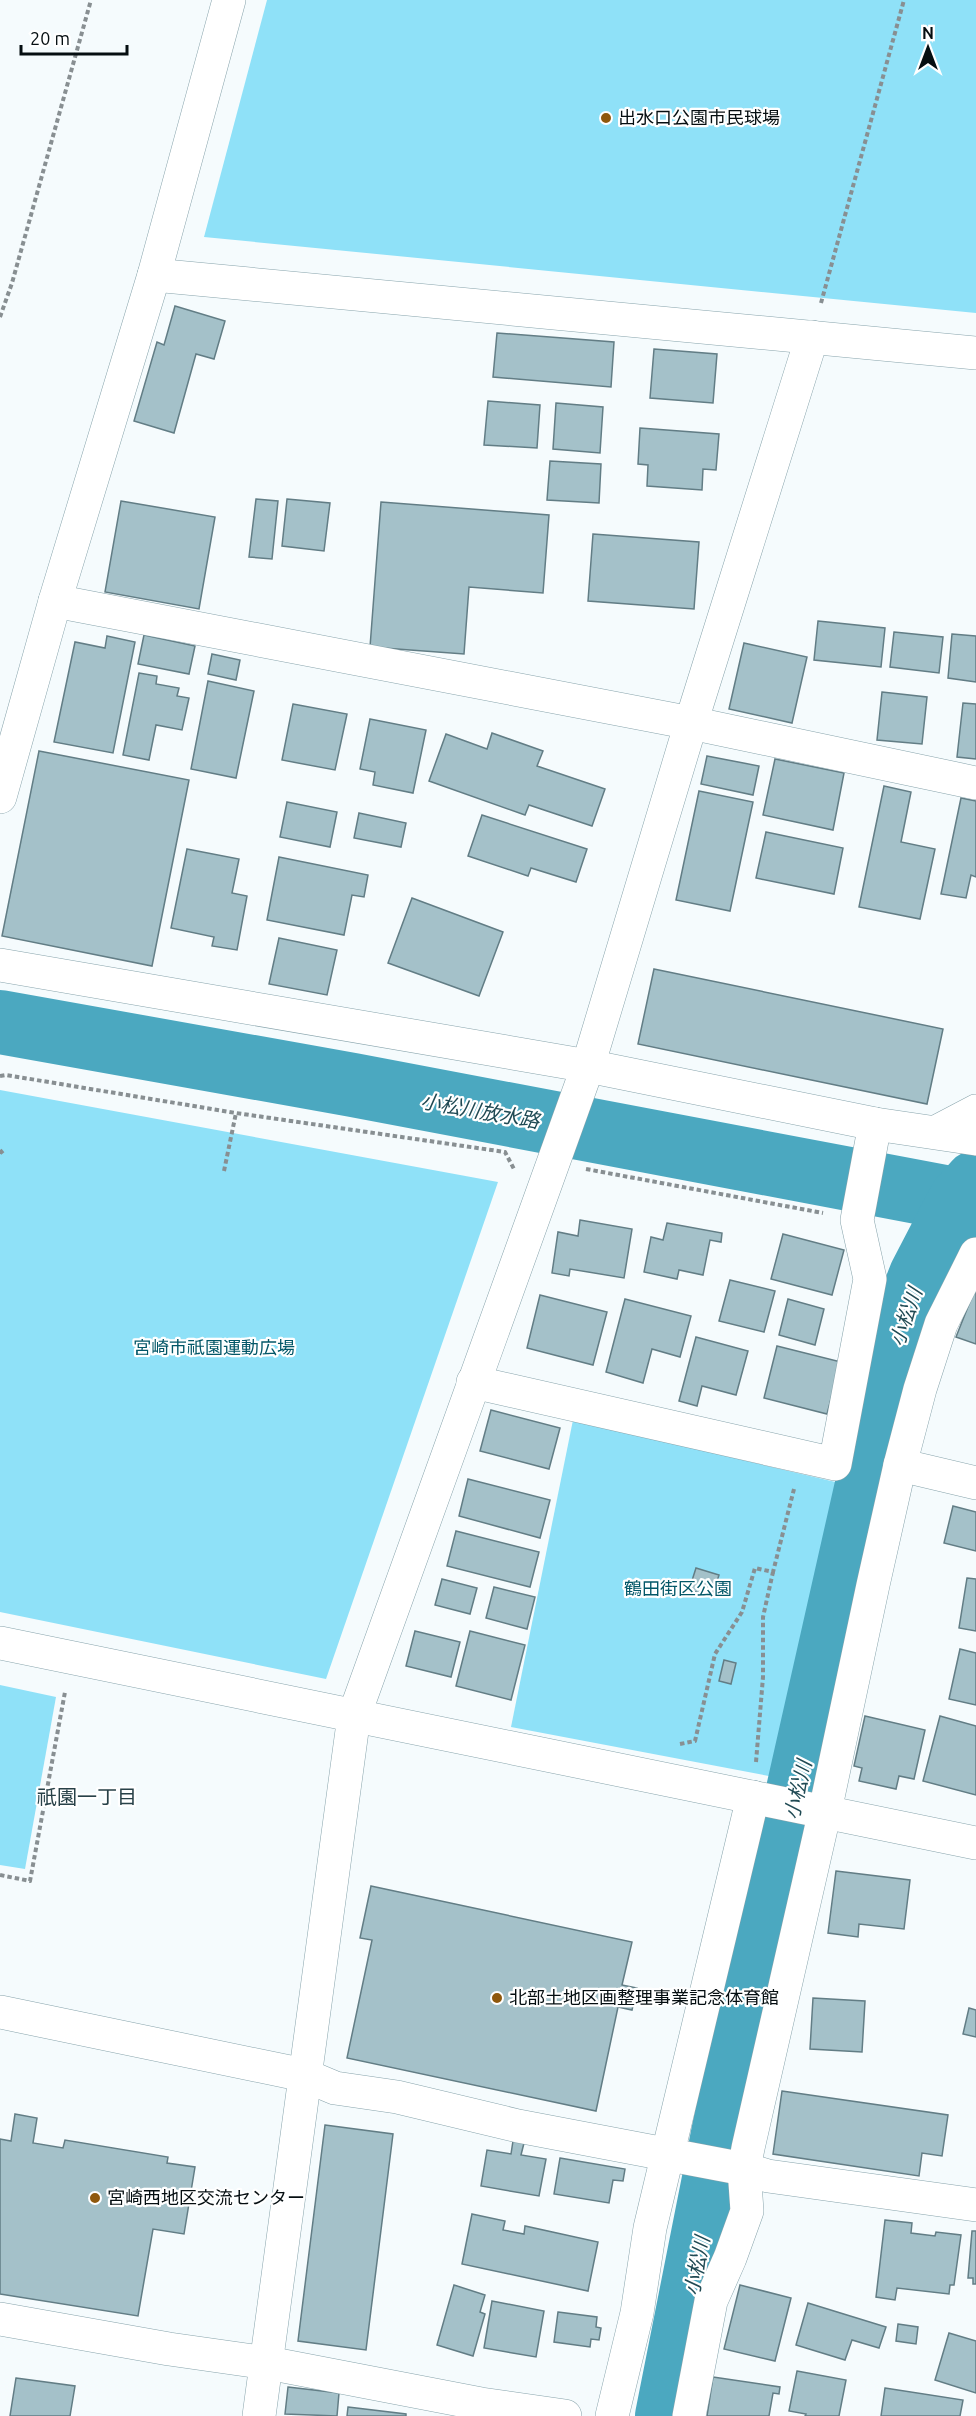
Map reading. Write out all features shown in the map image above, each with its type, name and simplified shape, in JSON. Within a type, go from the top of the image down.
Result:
[{"type":"street","points":[[0,797],[154,274],[229,0]]},
{"type":"street","points":[[154,274],[976,353]]},
{"type":"street","points":[[259,2416],[354,1716],[588,1066],[691,723],[812,337]]},
{"type":"street","points":[[56,601],[691,723],[976,783]]},
{"type":"street","points":[[0,965],[588,1066],[875,1124],[976,1139]]},
{"type":"street","points":[[936,1132],[976,1111]]},
{"type":"street","points":[[473,1382],[836,1464],[870,1279],[857,1220],[875,1124]]},
{"type":"street","points":[[689,2416],[711,2301],[747,2211],[744,2169],[900,1465],[920,1389],[941,1324],[976,1254]]},
{"type":"street","points":[[900,1465],[976,1483]]},
{"type":"street","points":[[0,1643],[976,1843]]},
{"type":"street","points":[[612,2416],[637,2313],[650,2228],[753,1797]]},
{"type":"street","points":[[0,2012],[304,2075],[335,2088],[398,2097],[518,2126],[744,2169],[768,2176],[976,2205]]},
{"type":"street","points":[[0,2319],[169,2349],[268,2363],[481,2404],[565,2416]]},
{"type":"path","points":[[0,317],[12,283],[91,0]]},
{"type":"path","points":[[812,337],[904,0]]},
{"type":"path","points":[[0,1076],[505,1152],[518,1174]]},
{"type":"path","points":[[224,1171],[236,1113]]},
{"type":"path","points":[[0,1150],[4,1155]]},
{"type":"path","points":[[553,1162],[857,1220]]},
{"type":"path","points":[[753,1797],[763,1677],[763,1617],[802,1456]]},
{"type":"path","points":[[672,1743],[682,1744],[695,1741],[715,1654],[742,1612],[755,1568],[773,1572]]},
{"type":"path","points":[[0,1875],[30,1881],[66,1688]]},
{"type":"green space","name":"出水口公園市民球場","points":[[267,0],[976,0],[976,313],[204,237]]},
{"type":"green space","name":"宮崎市祇園運動広場","points":[[0,1090],[498,1182],[326,1679],[0,1612]]},
{"type":"green space","name":"鶴田街区公園","points":[[573,1420],[844,1484],[774,1777],[511,1727]]},
{"type":"green space","points":[[0,1685],[56,1697],[25,1869],[0,1865]]},
{"type":"building","points":[[175,306],[225,321],[214,359],[196,354],[174,433],[134,421],[157,342],[164,345]]},
{"type":"building","points":[[497,333],[614,342],[611,387],[493,377]]},
{"type":"building","points":[[654,349],[717,354],[713,403],[650,398]]},
{"type":"building","points":[[488,401],[540,405],[537,448],[484,445]]},
{"type":"building","points":[[556,403],[603,407],[600,453],[553,449]]},
{"type":"building","points":[[640,428],[719,434],[716,470],[703,469],[702,490],[647,486],[648,465],[638,464]]},
{"type":"building","points":[[550,461],[601,464],[599,503],[547,500]]},
{"type":"building","points":[[256,499],[278,501],[272,559],[249,557]]},
{"type":"building","points":[[287,499],[330,503],[324,551],[282,546]]},
{"type":"building","points":[[121,501],[215,517],[199,609],[105,592]]},
{"type":"building","points":[[381,502],[549,515],[543,593],[469,587],[464,654],[370,647]]},
{"type":"building","points":[[593,534],[699,542],[694,609],[588,601]]},
{"type":"building","points":[[818,621],[885,628],[881,667],[814,660]]},
{"type":"building","points":[[894,632],[943,637],[939,673],[890,667]]},
{"type":"building","points":[[952,634],[976,636],[976,682],[948,678]]},
{"type":"building","points":[[144,635],[195,646],[189,674],[138,664]]},
{"type":"building","points":[[107,636],[135,642],[113,753],[54,742],[75,642],[105,648]]},
{"type":"building","points":[[744,643],[807,657],[792,723],[729,709]]},
{"type":"building","points":[[212,654],[240,660],[236,680],[208,674]]},
{"type":"building","points":[[139,673],[157,676],[156,684],[179,688],[177,696],[189,698],[182,730],[156,725],[149,760],[123,755]]},
{"type":"building","points":[[208,681],[254,691],[236,778],[191,769]]},
{"type":"building","points":[[882,692],[927,697],[922,744],[877,740]]},
{"type":"building","points":[[963,703],[976,704],[976,759],[957,757]]},
{"type":"building","points":[[293,704],[347,714],[335,770],[282,760]]},
{"type":"building","points":[[370,719],[426,730],[413,793],[373,785],[375,772],[360,769]]},
{"type":"building","points":[[492,733],[543,751],[537,766],[605,789],[592,826],[529,805],[525,815],[429,781],[446,734],[487,749]]},
{"type":"building","points":[[39,751],[189,780],[152,966],[2,936]]},
{"type":"building","points":[[707,756],[759,766],[753,795],[701,784]]},
{"type":"building","points":[[775,759],[844,773],[833,830],[763,815]]},
{"type":"building","points":[[884,786],[911,792],[901,842],[935,849],[920,919],[859,907]]},
{"type":"building","points":[[699,791],[753,802],[730,911],[676,900]]},
{"type":"building","points":[[961,798],[976,801],[976,877],[971,875],[966,898],[941,894]]},
{"type":"building","points":[[287,802],[337,812],[330,847],[280,837]]},
{"type":"building","points":[[359,813],[406,823],[401,847],[354,838]]},
{"type":"building","points":[[482,815],[587,849],[576,882],[531,868],[528,876],[468,856]]},
{"type":"building","points":[[766,832],[843,848],[834,894],[756,878]]},
{"type":"building","points":[[187,849],[239,859],[232,893],[247,896],[237,950],[212,946],[214,937],[171,928]]},
{"type":"building","points":[[279,857],[368,875],[364,897],[352,895],[344,935],[267,920]]},
{"type":"building","points":[[412,898],[503,932],[479,996],[388,963]]},
{"type":"building","points":[[279,938],[337,950],[327,995],[269,984]]},
{"type":"building","points":[[654,969],[943,1029],[927,1104],[638,1044]]},
{"type":"building","points":[[580,1220],[632,1229],[624,1278],[570,1269],[569,1276],[552,1273],[558,1232],[578,1236]]},
{"type":"building","points":[[667,1223],[722,1233],[721,1242],[710,1240],[703,1275],[679,1270],[677,1279],[644,1272],[651,1237],[663,1240]]},
{"type":"building","points":[[783,1234],[844,1250],[832,1295],[771,1279]]},
{"type":"building","points":[[730,1280],[775,1291],[764,1332],[719,1321]]},
{"type":"building","points":[[976,1289],[976,1344],[956,1337]]},
{"type":"building","points":[[540,1295],[607,1312],[593,1365],[527,1348]]},
{"type":"building","points":[[625,1299],[691,1316],[680,1357],[652,1349],[643,1383],[606,1372]]},
{"type":"building","points":[[788,1299],[824,1309],[815,1345],[779,1335]]},
{"type":"building","points":[[696,1337],[748,1351],[736,1395],[702,1386],[697,1406],[679,1401]]},
{"type":"building","points":[[777,1346],[841,1362],[827,1414],[764,1398]]},
{"type":"building","points":[[491,1410],[560,1428],[549,1469],[480,1451]]},
{"type":"building","points":[[468,1479],[550,1500],[540,1538],[459,1516]]},
{"type":"building","points":[[953,1506],[976,1512],[976,1551],[944,1543]]},
{"type":"building","points":[[456,1531],[539,1552],[530,1587],[447,1566]]},
{"type":"building","points":[[696,1568],[719,1575],[712,1597],[689,1590]]},
{"type":"building","points":[[967,1578],[976,1579],[976,1631],[959,1628]]},
{"type":"building","points":[[442,1579],[477,1588],[470,1614],[435,1605]]},
{"type":"building","points":[[494,1587],[535,1597],[527,1629],[486,1618]]},
{"type":"building","points":[[415,1631],[460,1642],[451,1677],[406,1666]]},
{"type":"building","points":[[470,1631],[525,1645],[511,1700],[456,1686]]},
{"type":"building","points":[[960,1649],[976,1653],[976,1705],[949,1699]]},
{"type":"building","points":[[724,1660],[736,1663],[731,1684],[719,1681]]},
{"type":"building","points":[[865,1716],[925,1730],[914,1779],[899,1776],[896,1789],[859,1781],[862,1768],[854,1766]]},
{"type":"building","points":[[940,1716],[976,1726],[976,1795],[923,1781]]},
{"type":"building","points":[[836,1871],[910,1880],[904,1929],[859,1924],[858,1937],[828,1933]]},
{"type":"building","name":"北部土地区画整理事業記念体育館","points":[[371,1886],[632,1942],[622,1985],[637,1988],[632,2010],[618,2007],[596,2111],[347,2058],[372,1940],[360,1938]]},
{"type":"building","points":[[813,1998],[865,2001],[862,2052],[810,2049]]},
{"type":"building","points":[[969,2008],[976,2010],[976,2037],[963,2034]]},
{"type":"building","points":[[782,2091],[948,2115],[942,2156],[922,2153],[919,2176],[773,2154]]},
{"type":"building","name":"宮崎西地区交流センター","points":[[15,2114],[37,2118],[33,2143],[63,2148],[65,2140],[168,2157],[167,2163],[195,2167],[184,2234],[153,2229],[138,2316],[0,2294],[0,2139],[11,2141]]},
{"type":"building","points":[[325,2125],[393,2134],[366,2350],[298,2341]]},
{"type":"building","points":[[513,2141],[524,2143],[521,2155],[546,2159],[539,2196],[481,2186],[487,2150],[511,2154]]},
{"type":"building","points":[[560,2158],[625,2169],[623,2181],[613,2180],[609,2203],[554,2194]]},
{"type":"building","points":[[472,2214],[505,2221],[503,2230],[524,2234],[525,2226],[598,2242],[588,2291],[462,2264]]},
{"type":"building","points":[[885,2220],[912,2223],[911,2233],[935,2236],[936,2232],[961,2235],[954,2285],[950,2285],[949,2294],[897,2288],[895,2300],[876,2297]]},
{"type":"building","points":[[972,2231],[976,2231],[976,2284],[973,2284],[973,2278],[968,2278]]},
{"type":"building","points":[[454,2285],[485,2295],[480,2312],[485,2314],[473,2356],[437,2345]]},
{"type":"building","points":[[740,2285],[791,2298],[775,2361],[724,2349]]},
{"type":"building","points":[[492,2301],[544,2311],[536,2357],[484,2348]]},
{"type":"building","points":[[808,2303],[886,2327],[879,2348],[852,2340],[845,2360],[796,2345]]},
{"type":"building","points":[[558,2312],[597,2317],[596,2327],[601,2328],[599,2340],[591,2339],[590,2347],[554,2342]]},
{"type":"building","points":[[898,2324],[918,2327],[916,2344],[896,2341]]},
{"type":"building","points":[[949,2333],[976,2341],[976,2393],[935,2380]]},
{"type":"building","points":[[797,2371],[846,2380],[839,2416],[805,2416],[806,2414],[789,2411]]},
{"type":"building","points":[[713,2377],[780,2387],[779,2394],[773,2393],[769,2416],[707,2416]]},
{"type":"building","points":[[16,2378],[75,2386],[70,2416],[10,2416]]},
{"type":"building","points":[[288,2387],[339,2393],[337,2416],[285,2414]]},
{"type":"building","points":[[885,2388],[963,2400],[960,2416],[881,2416]]},
{"type":"building","points":[[348,2407],[406,2414],[406,2416],[347,2416]]},
{"type":"waterway","name":"小松川放水路","points":[[0,1022],[353,1085],[960,1200]]},
{"type":"waterway","name":"小松川","points":[[667,2416],[742,2038],[871,1467],[897,1335],[921,1275],[960,1200],[976,1182]]},
{"type":"place","name":"出水口公園市民球場","points":[[606,118]]},
{"type":"place","name":"北部土地区画整理事業記念体育館","points":[[497,1998]]},
{"type":"place","name":"宮崎西地区交流センター","points":[[95,2198]]},
{"type":"district","name":"祇園一丁目","points":[[87,1797]]}]
